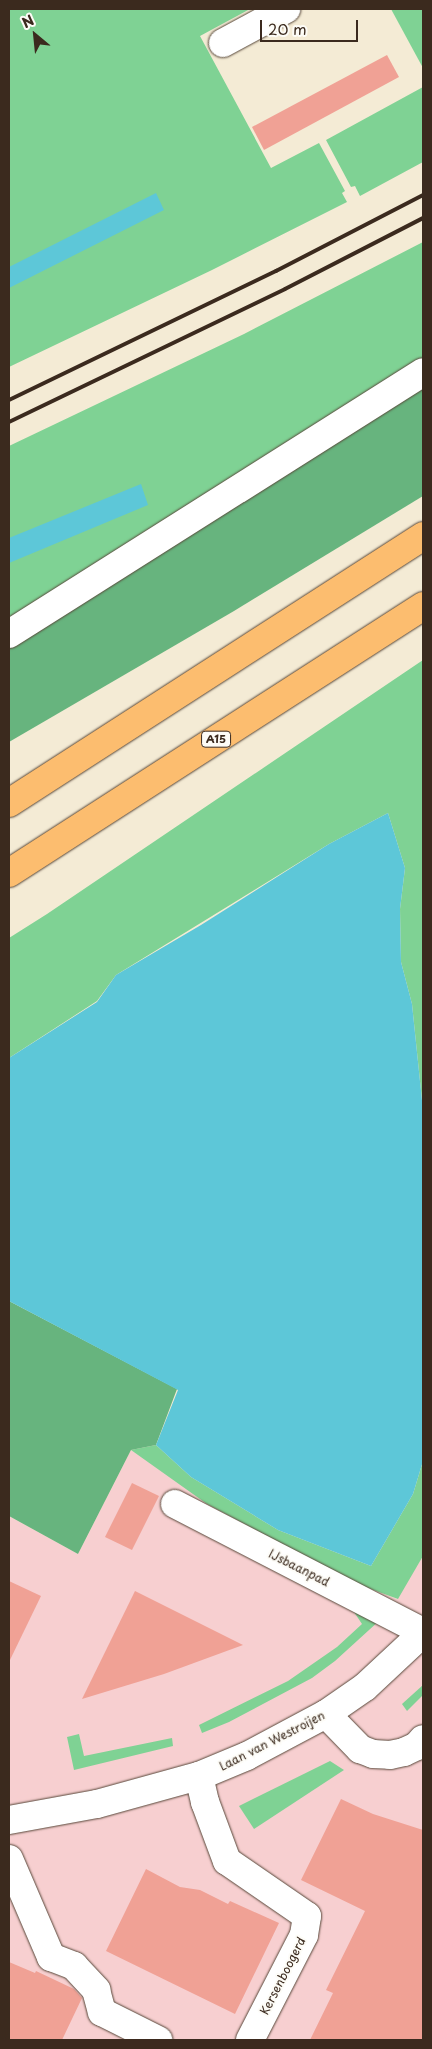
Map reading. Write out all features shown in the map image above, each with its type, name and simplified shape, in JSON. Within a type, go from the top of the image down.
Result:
[{"type":"highway","points":[[9,802],[423,536]]},
{"type":"highway","name":"A15","points":[[9,872],[423,606]]},
{"type":"street","points":[[223,43],[286,9]]},
{"type":"street","points":[[9,634],[423,372]]},
{"type":"street","name":"IJsbaanpad","points":[[175,1504],[423,1633]]},
{"type":"street","name":"Laan van Westroijen","points":[[9,1820],[98,1804],[199,1776],[247,1756],[326,1714],[365,1687],[423,1633]]},
{"type":"street","points":[[326,1714],[360,1749],[373,1754],[390,1755],[404,1752],[417,1746],[423,1739]]},
{"type":"street","name":"Kersenboogerd","points":[[199,1776],[205,1802],[227,1861],[307,1916],[304,1935],[250,2040]]},
{"type":"street","points":[[9,1859],[50,1957],[74,1966],[96,1990],[102,2012],[158,2040]]},
{"type":"shaded area","points":[[131,1450],[357,1584],[397,1599],[423,1556],[423,2040],[9,2040],[9,1516],[78,1554]]},
{"type":"green space","points":[[9,9],[250,9],[200,36],[271,168],[319,143],[345,191],[342,193],[347,202],[212,270],[9,367]]},
{"type":"green space","points":[[391,9],[423,9],[423,68]]},
{"type":"green space","points":[[423,87],[423,162],[360,196],[355,186],[351,187],[326,140]]},
{"type":"green space","points":[[423,242],[423,364],[9,627],[9,446],[244,334]]},
{"type":"green space","points":[[423,378],[423,496],[234,611],[9,742],[9,640]]},
{"type":"green space","points":[[423,660],[423,1110],[412,1004],[401,962],[400,909],[405,868],[388,813],[329,844],[116,975],[97,1001],[9,1058],[9,938]]},
{"type":"green space","points":[[9,1301],[177,1389],[156,1445],[131,1450],[78,1554],[9,1516]]},
{"type":"green space","points":[[156,1445],[191,1477],[278,1530],[371,1566],[413,1494],[423,1461],[423,1556],[398,1599],[357,1584],[207,1504],[131,1450]]},
{"type":"green space","points":[[350,1606],[380,1620],[335,1661],[312,1678],[229,1722],[202,1733],[199,1725],[288,1681],[337,1647],[362,1624]]},
{"type":"green space","points":[[423,1685],[423,1695],[407,1711],[402,1704]]},
{"type":"green space","points":[[79,1734],[84,1756],[172,1738],[173,1746],[74,1770],[67,1737]]},
{"type":"green space","points":[[330,1761],[344,1770],[254,1829],[239,1806]]},
{"type":"water","points":[[156,193],[164,210],[9,288],[9,267]]},
{"type":"water","points":[[141,484],[148,505],[9,563],[9,538]]},
{"type":"water","points":[[388,813],[405,868],[400,909],[401,962],[412,1004],[423,1110],[423,1461],[413,1494],[371,1566],[278,1530],[191,1477],[156,1445],[178,1390],[9,1301],[9,1058],[97,1002],[116,975],[201,925],[329,844]]},
{"type":"building","points":[[387,55],[399,77],[264,150],[252,127]]},
{"type":"building","points":[[132,1483],[159,1496],[132,1550],[105,1537]]},
{"type":"building","points":[[9,1581],[41,1596],[9,1662]]},
{"type":"building","points":[[135,1591],[243,1645],[164,1674],[82,1699]]},
{"type":"building","points":[[341,1799],[373,1814],[423,1830],[423,2040],[310,2040],[333,1993],[326,1990],[365,1911],[301,1880]]},
{"type":"building","points":[[146,1869],[180,1887],[200,1890],[228,1904],[230,1901],[279,1923],[235,2014],[106,1951]]},
{"type":"building","points":[[9,1962],[35,1973],[36,1971],[74,1989],[82,1998],[62,2040],[9,2040]]},
{"type":"railway","points":[[9,400],[276,271],[423,195]]},
{"type":"railway","points":[[9,422],[285,289],[423,218]]}]
